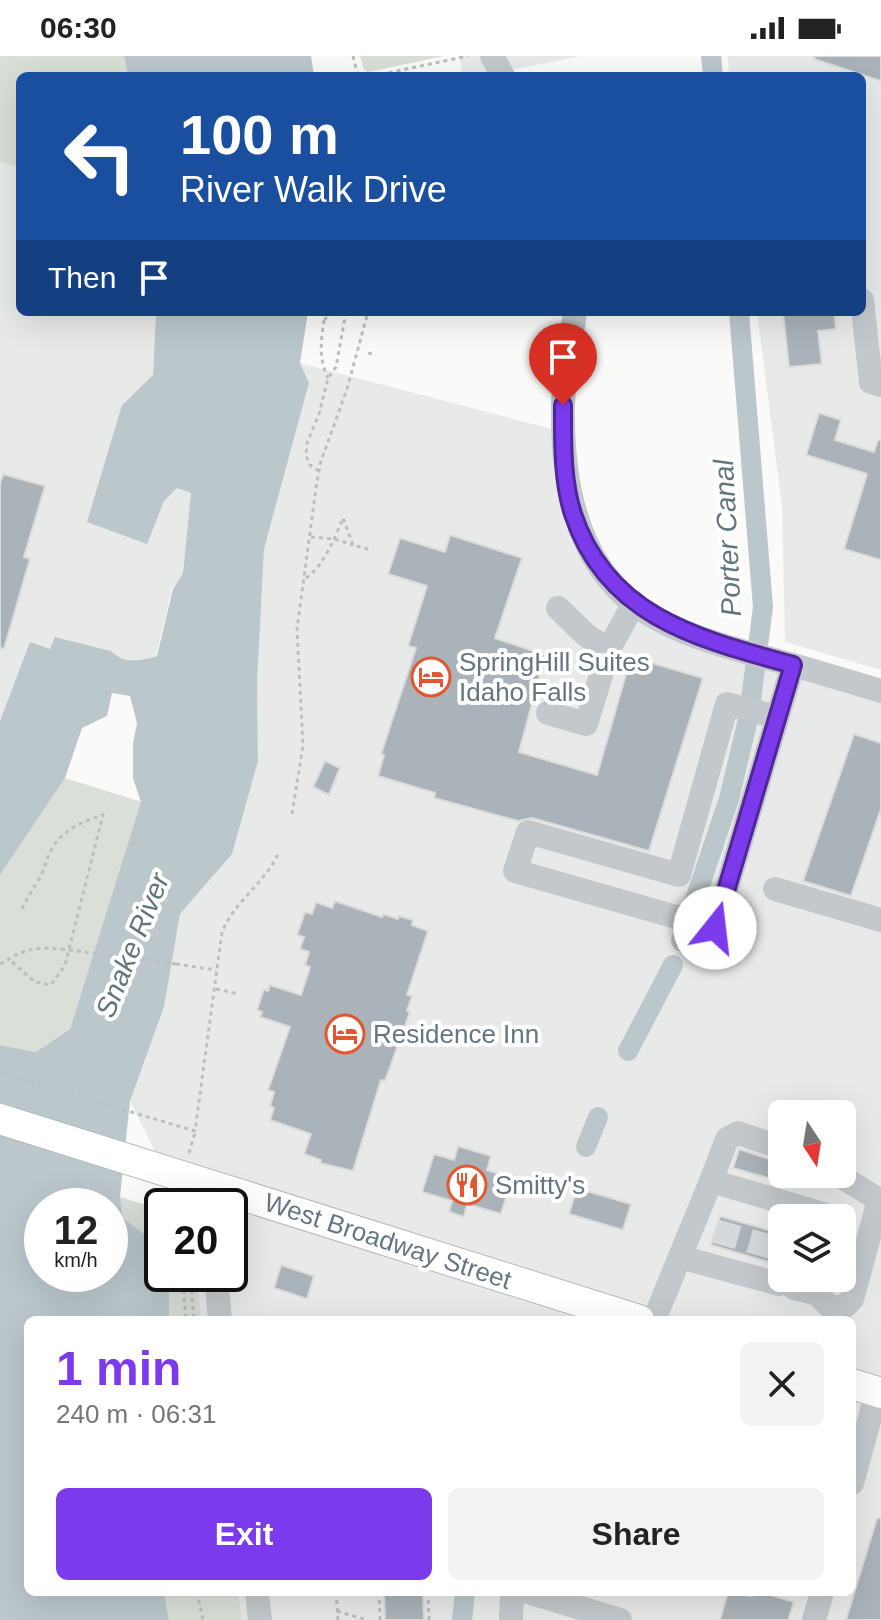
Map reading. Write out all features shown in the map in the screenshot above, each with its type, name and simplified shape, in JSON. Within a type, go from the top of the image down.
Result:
[{"type":"main road","name":"West Broadway Street","points":[[0,1119],[164,1170],[200,1188]]},
{"type":"main road","name":"West Broadway Street","points":[[248,1206],[586,1312],[612,1316]]},
{"type":"street","points":[[574,316],[563,405],[563,450],[573,512],[590,551],[615,585],[634,603],[687,632],[881,691]]},
{"type":"street","points":[[865,316],[876,384]]},
{"type":"street","points":[[548,713],[586,724],[609,649],[634,603]]},
{"type":"street","points":[[558,608],[587,636],[609,649]]},
{"type":"street","points":[[679,875],[528,832],[515,871],[715,928],[777,717],[786,663]]},
{"type":"street","points":[[668,914],[727,704],[777,717]]},
{"type":"street","points":[[775,889],[881,920]]},
{"type":"street","points":[[656,1316],[680,1257],[704,1228],[711,1181],[727,1139],[738,1133],[768,1143]]},
{"type":"street","points":[[711,1181],[788,1204]]},
{"type":"street","points":[[856,1185],[880,1200],[856,1258]]},
{"type":"street","points":[[856,1224],[871,1228]]},
{"type":"street","points":[[680,1257],[768,1281]]},
{"type":"street","points":[[218,1292],[220,1316]]},
{"type":"street","points":[[809,1292],[817,1294],[831,1308],[845,1306],[852,1299],[852,1292]]},
{"type":"street","points":[[856,1465],[873,1387]]},
{"type":"street","points":[[257,1596],[260,1620]]},
{"type":"street","points":[[511,1620],[512,1596]]},
{"type":"street","points":[[541,1596],[620,1620]]},
{"type":"street","points":[[814,1620],[821,1596]]},
{"type":"path","points":[[392,72],[468,56]]},
{"type":"path","points":[[324,316],[320,348],[328,378]]},
{"type":"path","points":[[324,320],[328,316]]},
{"type":"path","points":[[319,471],[310,465],[306,449],[328,378],[336,367],[345,316]]},
{"type":"path","points":[[292,814],[303,746],[297,629],[319,471],[347,389],[367,316]]},
{"type":"path","points":[[368,353],[376,355]]},
{"type":"path","points":[[305,578],[313,573],[343,518],[353,545]]},
{"type":"path","points":[[311,537],[334,539],[371,550]]},
{"type":"path","points":[[12,962],[35,982],[51,985],[65,965],[103,815],[74,826],[51,850],[47,864],[28,894],[21,912]]},
{"type":"path","points":[[0,1073],[195,1133],[222,932],[230,913],[270,872],[279,852]]},
{"type":"path","points":[[0,964],[34,947],[216,970]]},
{"type":"path","points":[[214,989],[239,994]]},
{"type":"path","points":[[184,1292],[186,1316]]},
{"type":"path","points":[[192,1292],[194,1316]]},
{"type":"path","points":[[198,1596],[203,1620]]},
{"type":"path","points":[[336,1596],[338,1620]]},
{"type":"path","points":[[379,1596],[380,1620]]},
{"type":"path","points":[[428,1596],[429,1620]]},
{"type":"path","points":[[337,1611],[367,1620]]},
{"type":"shaded area","points":[[0,56],[124,56],[127,72],[16,72],[16,167],[0,162]]},
{"type":"shaded area","points":[[360,56],[444,56],[368,72],[364,70]]},
{"type":"shaded area","points":[[459,56],[581,56],[500,72],[462,72]]},
{"type":"shaded area","points":[[728,56],[881,56],[881,670],[785,642],[782,506],[758,316],[866,316],[866,72],[729,72]]},
{"type":"shaded area","points":[[0,162],[16,167],[16,316],[156,316],[153,375],[122,405],[156,519],[164,501],[177,488],[191,493],[183,573],[172,589],[156,656],[141,661],[117,658],[111,651],[56,637],[50,649],[30,643],[0,721]]},
{"type":"shaded area","points":[[300,363],[563,432],[573,512],[641,609],[881,693],[881,1620],[242,1620],[239,1596],[856,1596],[856,1316],[201,1316],[199,1292],[248,1292],[248,1188],[216,1188],[164,1170],[130,1101],[164,1007],[180,914],[232,854],[258,761],[257,684],[264,549],[309,383]]},
{"type":"shaded area","points":[[65,778],[142,802],[70,1029],[36,1052],[0,1045],[0,875]]},
{"type":"shaded area","points":[[128,1199],[144,1204],[144,1234],[128,1222]]},
{"type":"shaded area","points":[[169,1292],[199,1292],[201,1316],[169,1316]]},
{"type":"shaded area","points":[[165,1596],[239,1596],[242,1620],[169,1620]]},
{"type":"water","points":[[124,56],[311,56],[313,72],[127,72]]},
{"type":"water","name":"Snake River","points":[[156,316],[307,316],[300,363],[309,383],[264,549],[257,684],[258,761],[232,854],[180,914],[164,1007],[130,1101],[121,1188],[24,1188],[24,1292],[128,1292],[128,1222],[144,1234],[144,1292],[169,1292],[169,1316],[24,1316],[24,1596],[165,1596],[169,1620],[0,1620],[0,1045],[36,1052],[70,1029],[141,802],[133,778],[133,744],[137,723],[130,696],[112,693],[107,716],[82,728],[65,778],[0,875],[0,721],[30,642],[50,649],[55,637],[111,651],[127,660],[157,656],[173,589],[183,573],[191,493],[177,488],[164,501],[147,544],[87,522],[122,405],[153,375]]},
{"type":"building","points":[[815,56],[881,56],[881,81],[866,76],[866,72],[854,72],[814,59]]},
{"type":"building","points":[[783,316],[834,316],[836,329],[818,331],[822,364],[789,367]]},
{"type":"building","points":[[819,413],[841,420],[835,440],[874,452],[878,440],[881,440],[881,560],[844,549],[867,474],[806,455]]},
{"type":"building","points":[[3,474],[45,486],[24,557],[30,559],[4,649],[0,648],[0,484]]},
{"type":"building","points":[[450,535],[522,558],[495,638],[545,655],[519,752],[597,775],[631,657],[703,678],[649,851],[532,818],[518,821],[434,798],[435,793],[378,776],[384,755],[381,754],[416,648],[408,646],[427,586],[388,574],[400,538],[445,552]]},
{"type":"building","points":[[854,734],[881,743],[881,809],[851,896],[803,881]]},
{"type":"building","points":[[325,761],[340,768],[329,795],[313,787]]},
{"type":"building","name":"Residence Inn","points":[[335,901],[382,917],[383,914],[413,920],[412,925],[428,931],[407,995],[412,996],[407,1011],[410,1012],[385,1081],[381,1080],[353,1171],[320,1163],[321,1160],[304,1154],[311,1134],[270,1120],[274,1092],[268,1090],[290,1027],[260,1017],[262,1012],[257,1010],[264,989],[268,991],[270,985],[301,995],[310,967],[305,965],[309,952],[300,949],[304,937],[297,935],[305,912],[312,914],[316,902],[332,908]]},
{"type":"building","name":"Smitty's","points":[[458,1146],[491,1156],[487,1170],[512,1178],[501,1214],[467,1204],[464,1217],[449,1212],[452,1201],[422,1192],[434,1154],[454,1160]]},
{"type":"building","points":[[739,1149],[768,1158],[768,1178],[733,1168]]},
{"type":"building","points":[[577,1188],[631,1204],[623,1230],[569,1214]]},
{"type":"building","points":[[720,1216],[768,1230],[768,1262],[711,1245]]},
{"type":"building","points":[[281,1265],[314,1276],[307,1299],[274,1288]]},
{"type":"building","points":[[877,1518],[881,1518],[881,1620],[846,1620],[853,1596],[856,1596]]},
{"type":"building","points":[[384,1596],[423,1596],[424,1620],[385,1620]]},
{"type":"building","points":[[727,1596],[774,1596],[794,1602],[788,1620],[720,1620]]},
{"type":"waterway","name":"Porter Canal","points":[[711,56],[713,72]]},
{"type":"waterway","name":"Porter Canal","points":[[681,941],[729,799],[749,715],[763,607],[739,316]]},
{"type":"waterway","name":"Porter Canal","points":[[628,1051],[673,965]]},
{"type":"waterway","name":"Porter Canal","points":[[586,1147],[598,1117]]},
{"type":"waterway","name":"Porter Canal","points":[[462,1620],[465,1596]]},
{"type":"tunnel","points":[[715,1231],[768,1246]]},
{"type":"place","name":"SpringHill Suites Idaho Falls","points":[[431,677]]},
{"type":"place","name":"Residence Inn","points":[[345,1034]]},
{"type":"place","name":"Smitty's","points":[[467,1185]]},
{"type":"route","points":[[563,405],[563,450],[573,512],[590,551],[615,585],[641,609],[687,632],[793,665],[715,928]]}]
